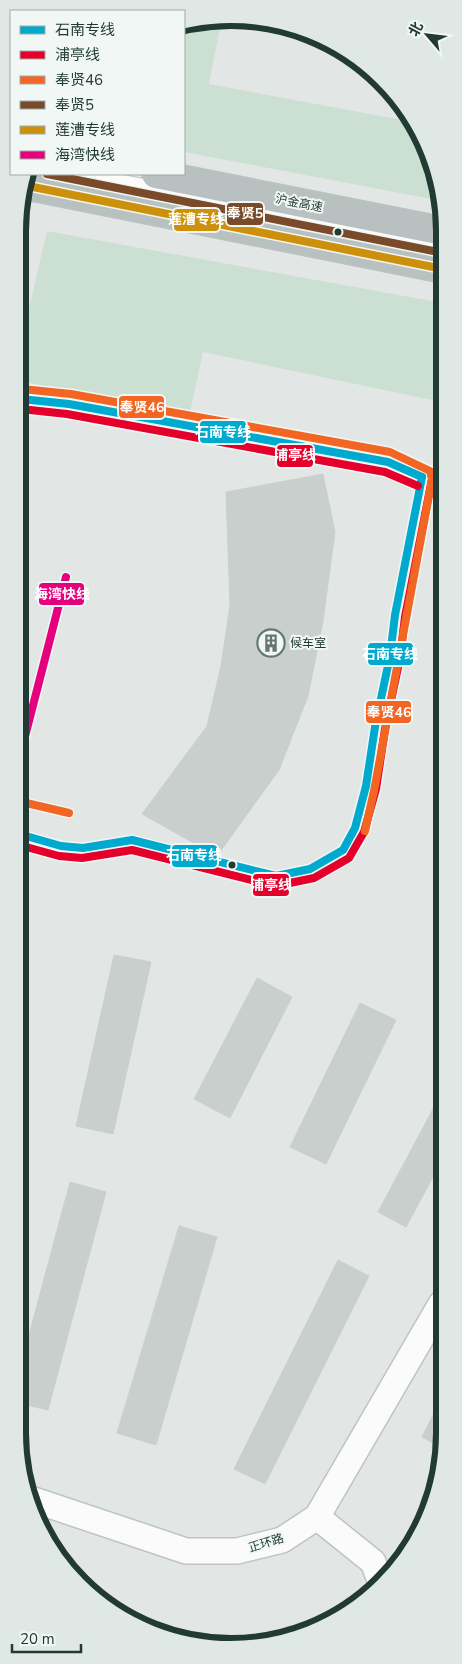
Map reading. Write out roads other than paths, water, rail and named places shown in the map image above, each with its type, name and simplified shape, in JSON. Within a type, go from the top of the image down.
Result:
[{"type":"highway","name":"沪金高速","points":[[161,175],[436,230]]},
{"type":"highway","points":[[31,187],[436,269]]},
{"type":"street","points":[[52,175],[436,252]]},
{"type":"street","name":"正环路","points":[[38,1501],[186,1550],[237,1551],[282,1540],[317,1517],[436,1313]]},
{"type":"street","points":[[317,1517],[373,1562],[378,1576]]},
{"type":"place","name":"候车室","points":[[271,643]]}]
